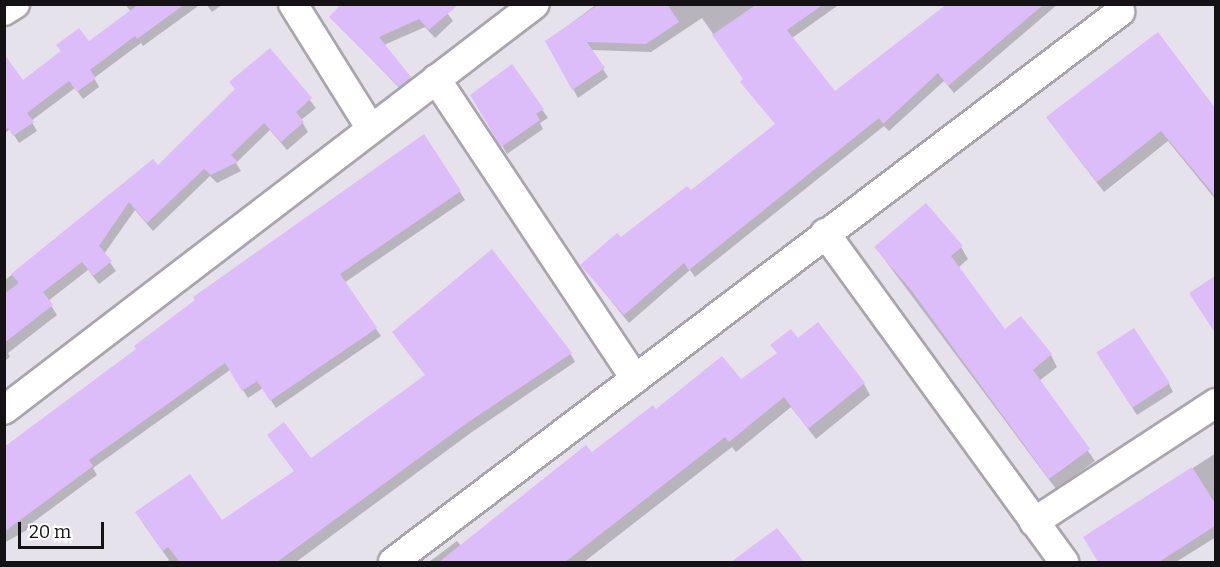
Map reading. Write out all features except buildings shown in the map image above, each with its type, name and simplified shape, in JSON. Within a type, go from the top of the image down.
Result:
[{"type":"street","points":[[4,11],[15,4]]},
{"type":"street","points":[[293,4],[370,127]]},
{"type":"street","points":[[4,410],[370,127],[535,4]]},
{"type":"street","points":[[393,562],[1120,12]]},
{"type":"street","points":[[436,79],[634,379]]},
{"type":"street","points":[[825,233],[1064,562]]},
{"type":"street","points":[[1034,522],[1215,403]]}]
